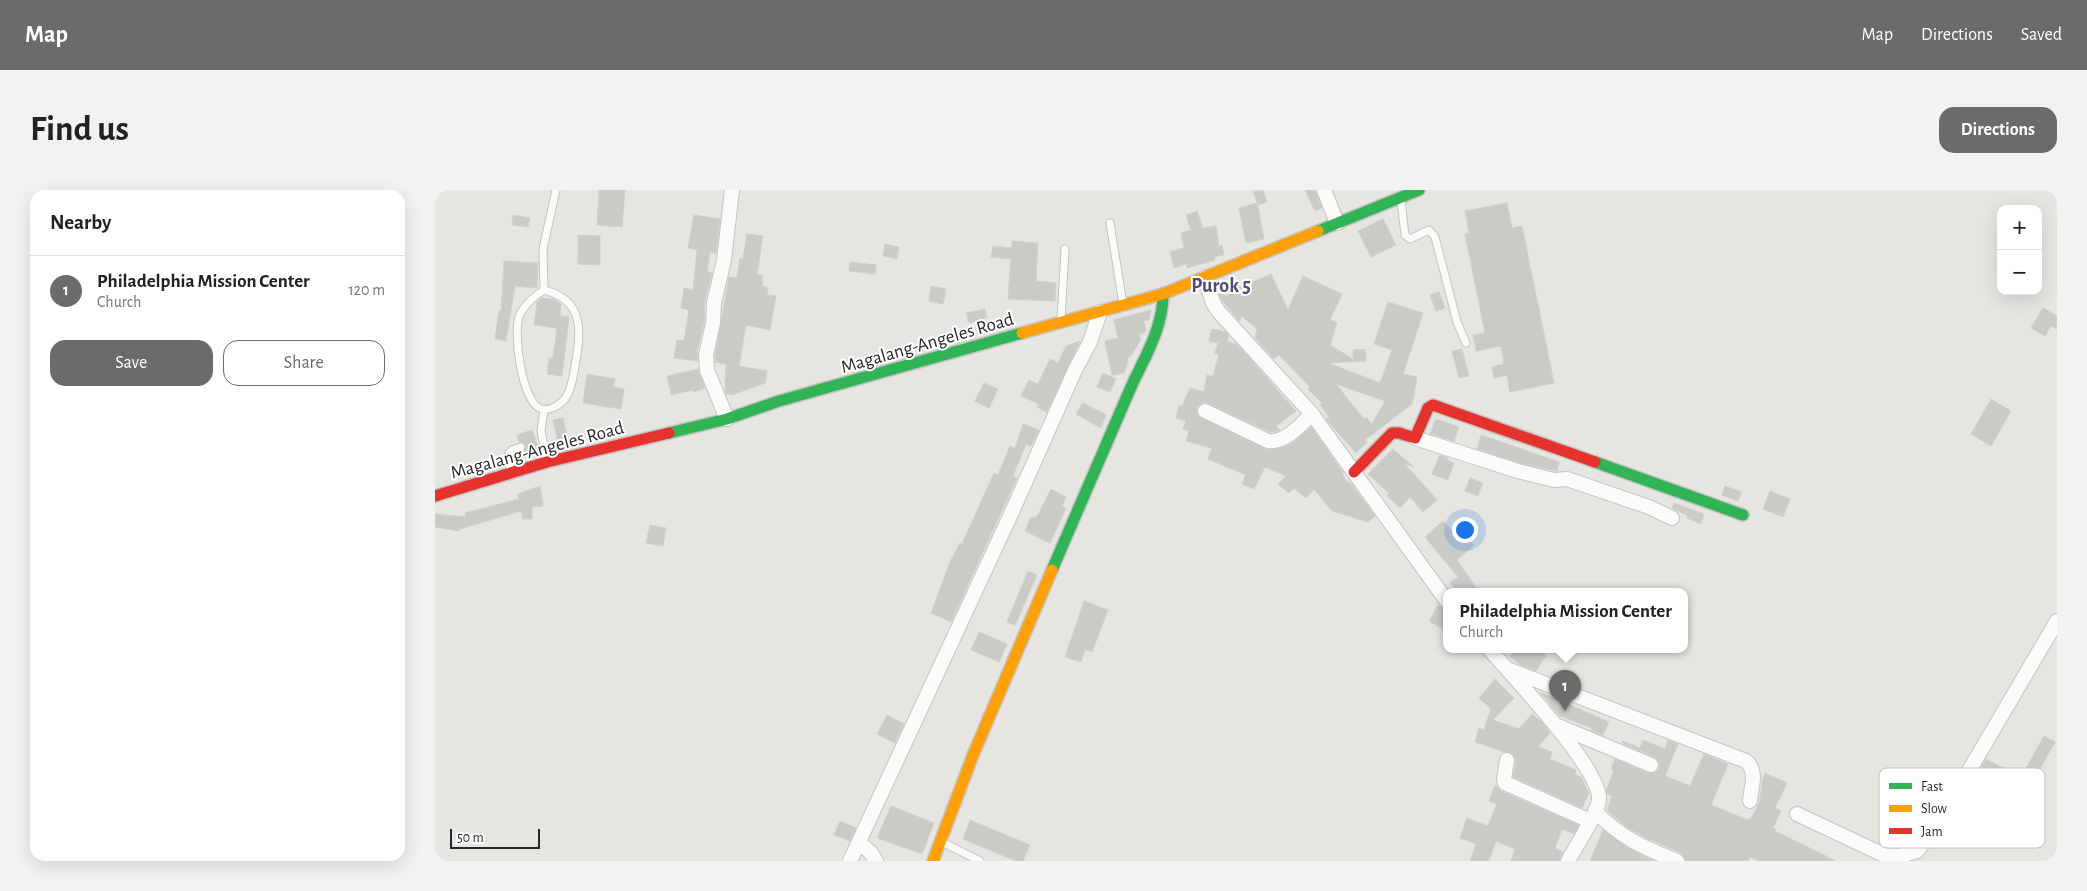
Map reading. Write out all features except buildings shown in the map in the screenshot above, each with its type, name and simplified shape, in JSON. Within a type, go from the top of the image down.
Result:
[{"type":"street","points":[[727,419],[707,370],[706,356],[724,260],[732,190]]},
{"type":"street","points":[[1324,190],[1337,223]]},
{"type":"street","name":"Magalang-Angeles Road","points":[[435,496],[547,462],[727,419],[779,401],[1163,294],[1419,190]]},
{"type":"street","points":[[1205,278],[1213,304],[1312,414],[1443,596]]},
{"type":"street","points":[[933,861],[1062,548],[1140,367],[1158,331],[1163,318],[1163,294]]},
{"type":"street","points":[[850,861],[1011,514],[1075,370],[1090,342],[1100,312]]},
{"type":"street","points":[[1415,438],[1428,408],[1433,405],[1743,515]]},
{"type":"street","points":[[1205,411],[1269,441],[1276,442],[1283,440],[1312,414]]},
{"type":"street","points":[[1354,472],[1392,433],[1399,433],[1518,472],[1554,480],[1567,479],[1649,507],[1672,518]]},
{"type":"street","points":[[1971,768],[2057,621]]},
{"type":"street","points":[[1493,653],[1558,726],[1597,786],[1599,800],[1568,861]]},
{"type":"street","points":[[1507,669],[1746,762],[1751,765],[1753,772],[1750,801]]},
{"type":"street","points":[[1558,726],[1651,765]]},
{"type":"street","points":[[1507,760],[1505,783],[1592,816],[1623,837],[1644,848],[1677,861]]},
{"type":"street","points":[[1797,814],[1884,855],[1900,856],[1917,851],[1919,848]]},
{"type":"street","points":[[859,842],[871,853],[876,861]]},
{"type":"lane","points":[[544,290],[543,249],[556,190]]},
{"type":"lane","points":[[1400,198],[1405,235],[1410,239],[1429,230],[1435,237],[1457,322],[1465,343]]},
{"type":"lane","points":[[1110,224],[1123,306]]},
{"type":"lane","points":[[1060,323],[1065,249]]},
{"type":"lane","points":[[544,290],[562,296],[573,308],[580,326],[578,350],[569,390],[564,400],[555,407],[544,410],[537,407],[532,401],[520,370],[517,331],[519,316],[534,296],[544,290]]},
{"type":"lane","points":[[544,410],[540,443],[547,462]]},
{"type":"lane","points":[[510,473],[509,453],[521,447]]},
{"type":"lane","points":[[940,842],[980,861]]},
{"type":"traffic: fast","points":[[1318,231],[1419,190]]},
{"type":"traffic: fast","points":[[1052,570],[1128,394],[1151,346],[1159,321],[1163,294]]},
{"type":"traffic: fast","points":[[669,433],[727,419],[779,401],[1022,333]]},
{"type":"traffic: fast","points":[[1595,462],[1743,515]]},
{"type":"traffic: slow","points":[[1022,333],[1163,294],[1318,231]]},
{"type":"traffic: slow","points":[[933,861],[973,755],[1052,570]]},
{"type":"traffic: jam","points":[[1354,472],[1392,433],[1415,438],[1428,408],[1433,405],[1595,462]]},
{"type":"traffic: jam","points":[[435,496],[547,462],[669,433]]},
{"type":"place","name":"Philadelphia Mission Center","points":[[1565,711]]},
{"type":"district","name":"Purok 5","points":[[1221,285]]}]
